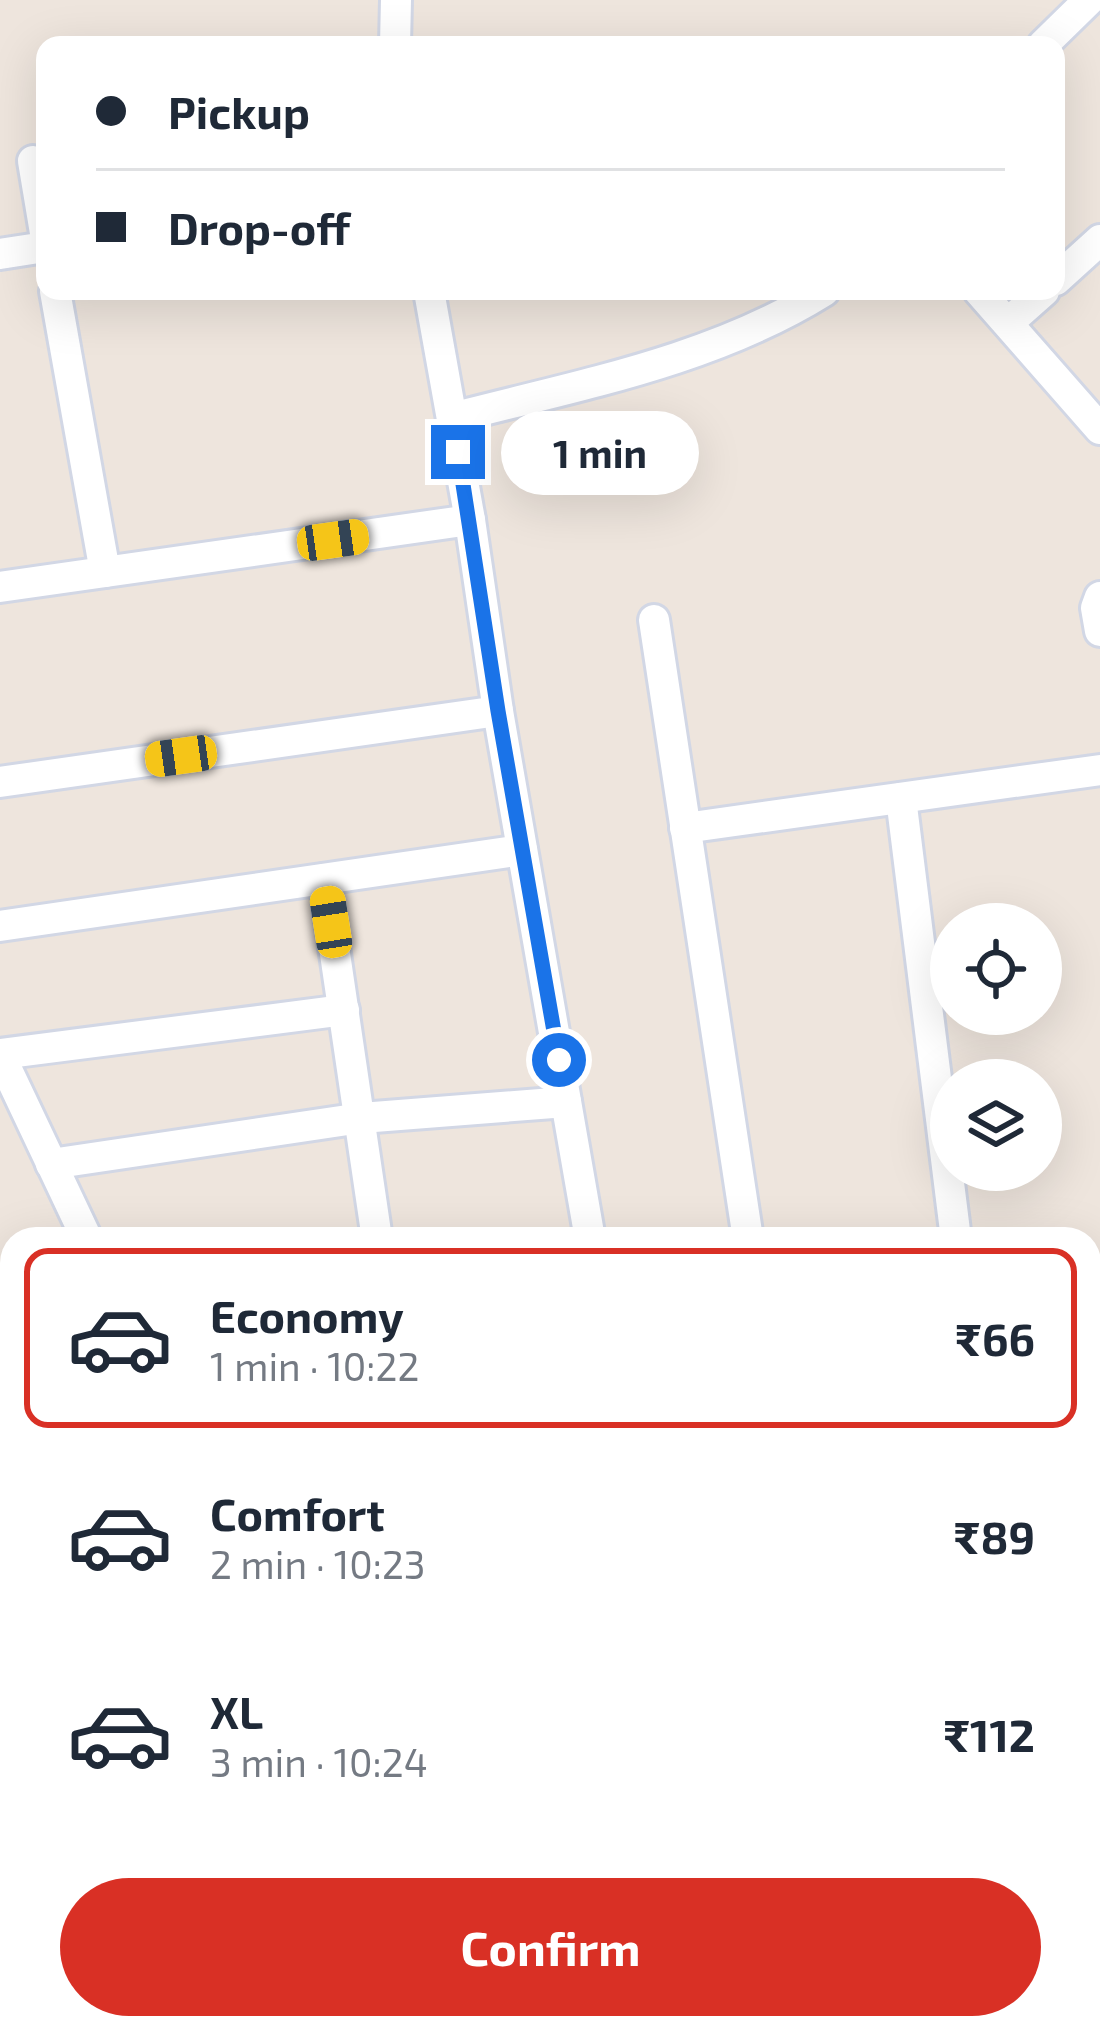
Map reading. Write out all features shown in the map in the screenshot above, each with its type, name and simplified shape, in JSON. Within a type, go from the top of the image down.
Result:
[{"type":"street","points":[[395,36],[396,0]]},
{"type":"street","points":[[1052,36],[1089,0]]},
{"type":"street","points":[[33,161],[36,179]]},
{"type":"street","points":[[1065,272],[1100,240]]},
{"type":"street","points":[[0,254],[36,248]]},
{"type":"street","points":[[57,300],[105,572]]},
{"type":"street","points":[[431,300],[588,1227]]},
{"type":"street","points":[[452,418],[686,356],[788,314],[810,300]]},
{"type":"street","points":[[988,300],[1100,429]]},
{"type":"street","points":[[1009,322],[1034,300]]},
{"type":"street","points":[[0,587],[470,520]]},
{"type":"street","points":[[1100,597],[1096,608],[1100,632]]},
{"type":"street","points":[[654,620],[746,1227]]},
{"type":"street","points":[[0,782],[498,711]]},
{"type":"street","points":[[686,828],[1100,770]]},
{"type":"street","points":[[902,798],[955,1227]]},
{"type":"street","points":[[0,926],[522,850]]},
{"type":"street","points":[[324,879],[375,1227]]},
{"type":"street","points":[[81,1227],[0,1055],[344,1010]]},
{"type":"street","points":[[51,1164],[361,1118],[566,1102]]},
{"type":"route","points":[[458,452],[559,1060]]}]
